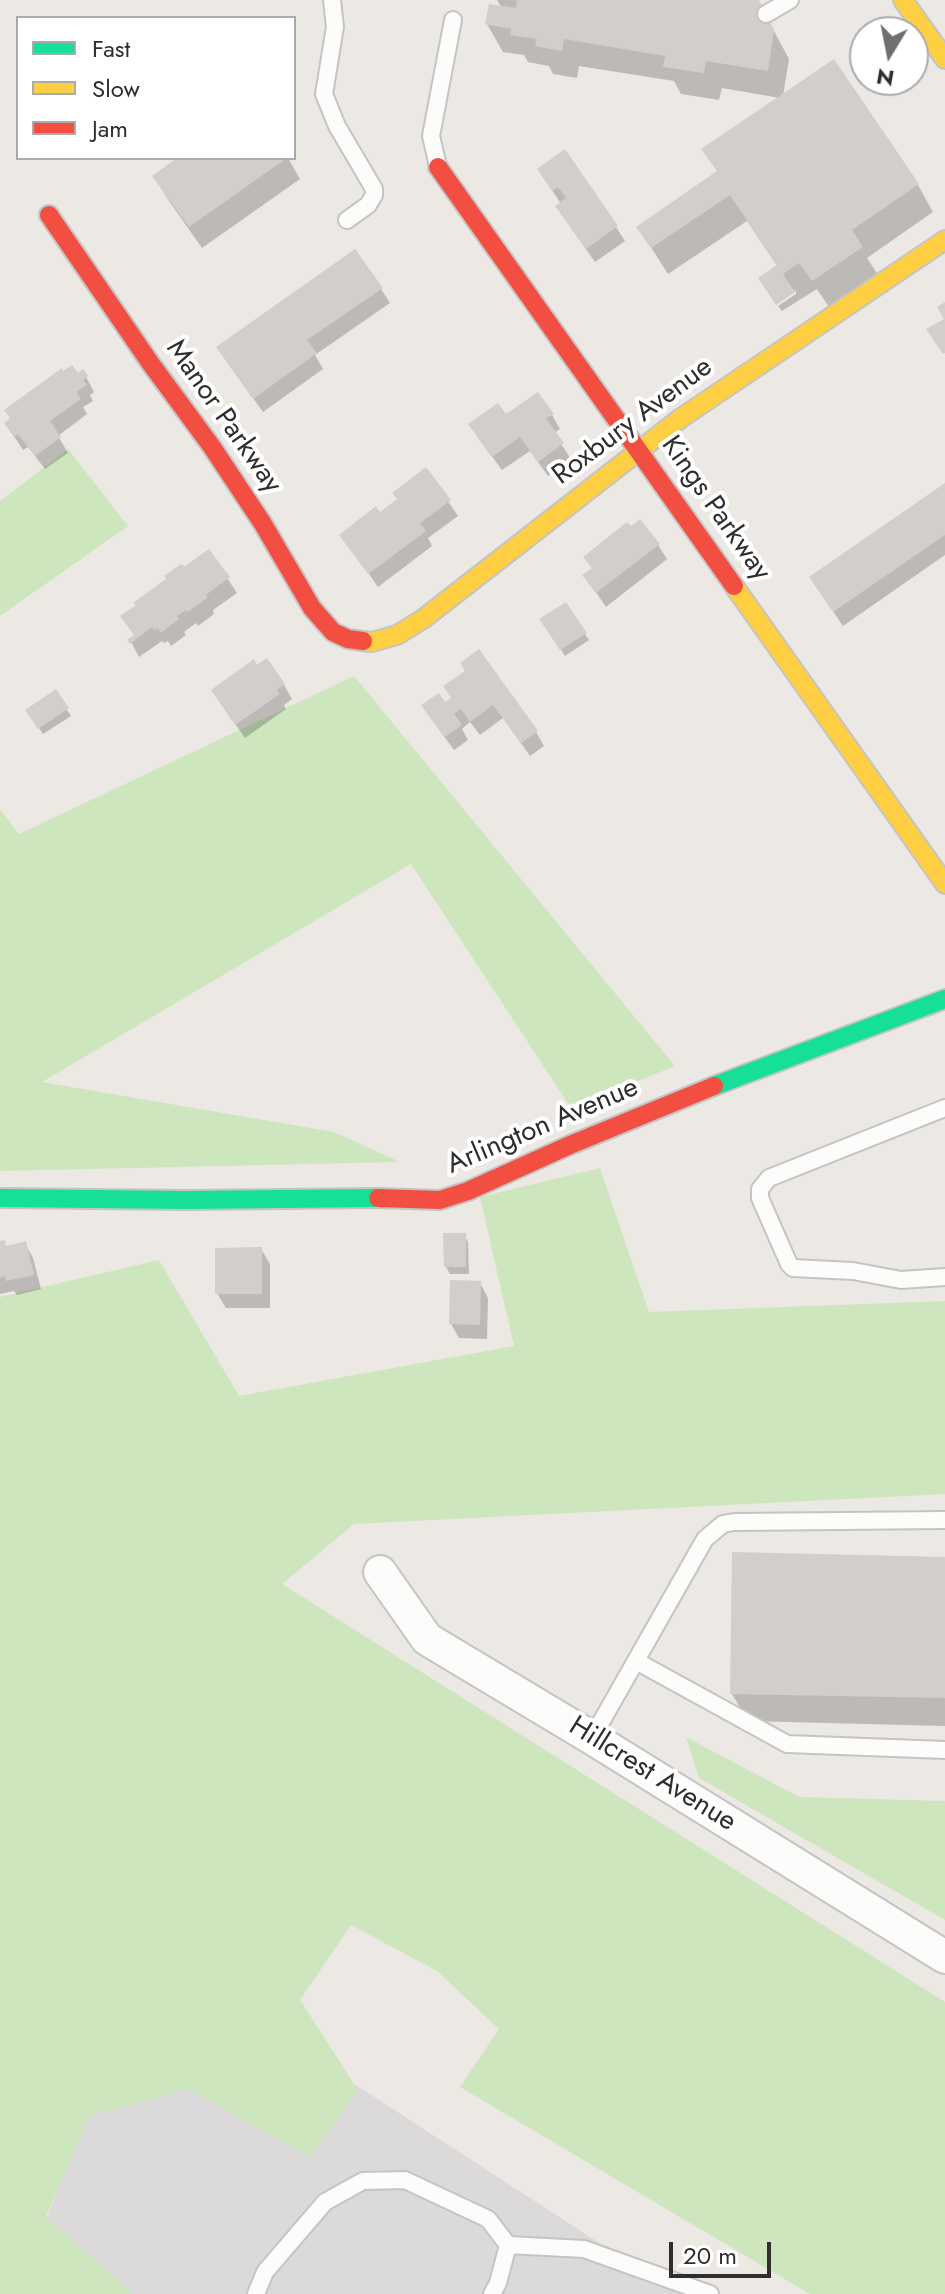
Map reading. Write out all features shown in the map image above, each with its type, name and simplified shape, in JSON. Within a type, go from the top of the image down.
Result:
[{"type":"main road","points":[[903,0],[945,59]]},
{"type":"main road","name":"Kings Parkway","points":[[438,167],[639,450],[938,857],[945,884]]},
{"type":"main road","name":"Manor Parkway","points":[[49,215],[151,364],[221,459],[312,608],[333,632],[357,641]]},
{"type":"main road","name":"Roxbury Avenue","points":[[357,641],[384,640],[423,619],[716,393],[945,240]]},
{"type":"main road","name":"Arlington Avenue","points":[[0,1198],[440,1200],[468,1191],[747,1072],[945,999]]},
{"type":"street","name":"Hillcrest Avenue","points":[[380,1572],[427,1639],[945,1957]]},
{"type":"lane","points":[[332,0],[335,27],[324,94],[337,126],[374,189],[368,205],[347,220]]},
{"type":"lane","points":[[766,14],[790,0]]},
{"type":"lane","points":[[438,167],[431,136],[453,20]]},
{"type":"lane","points":[[945,1108],[769,1178],[760,1189],[760,1198],[793,1268],[853,1271],[901,1280],[945,1277]]},
{"type":"lane","points":[[592,1738],[705,1539],[723,1524],[945,1520]]},
{"type":"lane","points":[[636,1661],[787,1744],[945,1750]]},
{"type":"lane","points":[[256,2294],[265,2272],[325,2202],[363,2181],[405,2180],[488,2219],[508,2245],[584,2249],[710,2294]]},
{"type":"lane","points":[[492,2294],[508,2245]]},
{"type":"shaded area","points":[[151,1952],[678,2294],[17,2294]]},
{"type":"green space","points":[[68,449],[128,526],[0,616],[0,501]]},
{"type":"green space","points":[[354,676],[675,1066],[571,1108],[411,864],[42,1082],[334,1132],[400,1162],[0,1171],[0,809],[19,834]]},
{"type":"green space","points":[[600,1168],[649,1312],[945,1301],[945,1494],[354,1524],[282,1584],[945,2002],[945,2294],[810,2294],[460,2087],[499,2029],[437,1971],[351,1925],[300,2000],[358,2090],[310,2157],[188,2089],[89,2116],[46,2217],[134,2294],[0,2294],[0,1297],[159,1260],[239,1396],[514,1346],[480,1197]]},
{"type":"green space","points":[[686,1737],[799,1797],[945,1801],[945,1920],[699,1778]]},
{"type":"building","points":[[517,0],[759,0],[774,30],[768,71],[706,61],[704,73],[663,67],[665,56],[564,39],[562,51],[535,46],[537,39],[510,35],[511,29],[485,24],[489,4],[516,8]]},
{"type":"building","points":[[834,59],[849,81],[849,96],[859,96],[919,184],[852,230],[863,247],[812,281],[799,263],[783,274],[795,292],[776,305],[758,278],[777,265],[730,195],[651,248],[636,227],[717,171],[701,149]]},
{"type":"building","points":[[565,149],[618,226],[586,249],[555,206],[566,198],[558,187],[552,191],[537,169]]},
{"type":"building","points":[[174,160],[284,160],[189,227],[152,176]]},
{"type":"building","points":[[355,249],[383,288],[307,340],[317,353],[253,399],[216,347]]},
{"type":"building","points":[[945,302],[943,354],[926,329],[944,319],[937,307]]},
{"type":"building","points":[[72,365],[78,373],[83,369],[88,376],[83,380],[87,385],[76,392],[81,399],[50,421],[61,437],[35,456],[18,434],[14,437],[4,423],[10,418],[4,410],[62,368],[63,371]]},
{"type":"building","points":[[538,392],[554,414],[546,418],[564,443],[538,462],[520,437],[492,457],[468,424],[498,403],[506,414]]},
{"type":"building","points":[[426,467],[451,500],[420,523],[426,531],[368,574],[339,535],[376,506],[380,512],[397,499],[392,493]]},
{"type":"building","points":[[945,483],[945,535],[833,612],[809,577]]},
{"type":"building","points":[[640,519],[660,544],[596,593],[582,575],[592,568],[583,557],[627,522],[631,526]]},
{"type":"building","points":[[209,549],[230,577],[188,612],[186,610],[177,616],[179,619],[161,633],[158,628],[155,630],[152,627],[130,644],[127,640],[134,635],[120,616],[166,579],[164,576]]},
{"type":"building","points":[[566,602],[587,633],[560,650],[539,619]]},
{"type":"building","points":[[479,649],[538,731],[521,743],[493,705],[470,722],[461,709],[454,714],[462,725],[444,737],[421,705],[439,693],[445,702],[451,698],[443,686],[465,671],[460,663]]},
{"type":"building","points":[[267,658],[285,684],[277,690],[280,694],[235,725],[211,690],[254,659],[257,665]]},
{"type":"building","points":[[56,689],[69,708],[38,729],[25,710]]},
{"type":"building","points":[[443,1233],[466,1233],[466,1267],[444,1267]]},
{"type":"building","points":[[5,1240],[6,1246],[26,1241],[34,1275],[6,1281],[5,1276],[0,1278],[0,1241]]},
{"type":"building","points":[[262,1247],[262,1294],[215,1294],[215,1248]]},
{"type":"building","points":[[450,1280],[481,1281],[480,1325],[449,1324]]},
{"type":"building","points":[[732,1552],[945,1557],[945,1698],[730,1694]]},
{"type":"traffic: fast","points":[[714,1086],[945,999]]},
{"type":"traffic: fast","points":[[0,1198],[378,1198]]},
{"type":"traffic: slow","points":[[903,0],[945,59]]},
{"type":"traffic: slow","points":[[363,641],[372,642],[397,635],[423,619],[681,418],[945,240]]},
{"type":"traffic: slow","points":[[734,586],[945,884]]},
{"type":"traffic: jam","points":[[438,167],[734,586]]},
{"type":"traffic: jam","points":[[49,215],[212,447],[263,524],[312,608],[333,632],[363,641]]},
{"type":"traffic: jam","points":[[378,1198],[440,1200],[468,1191],[714,1086]]}]
